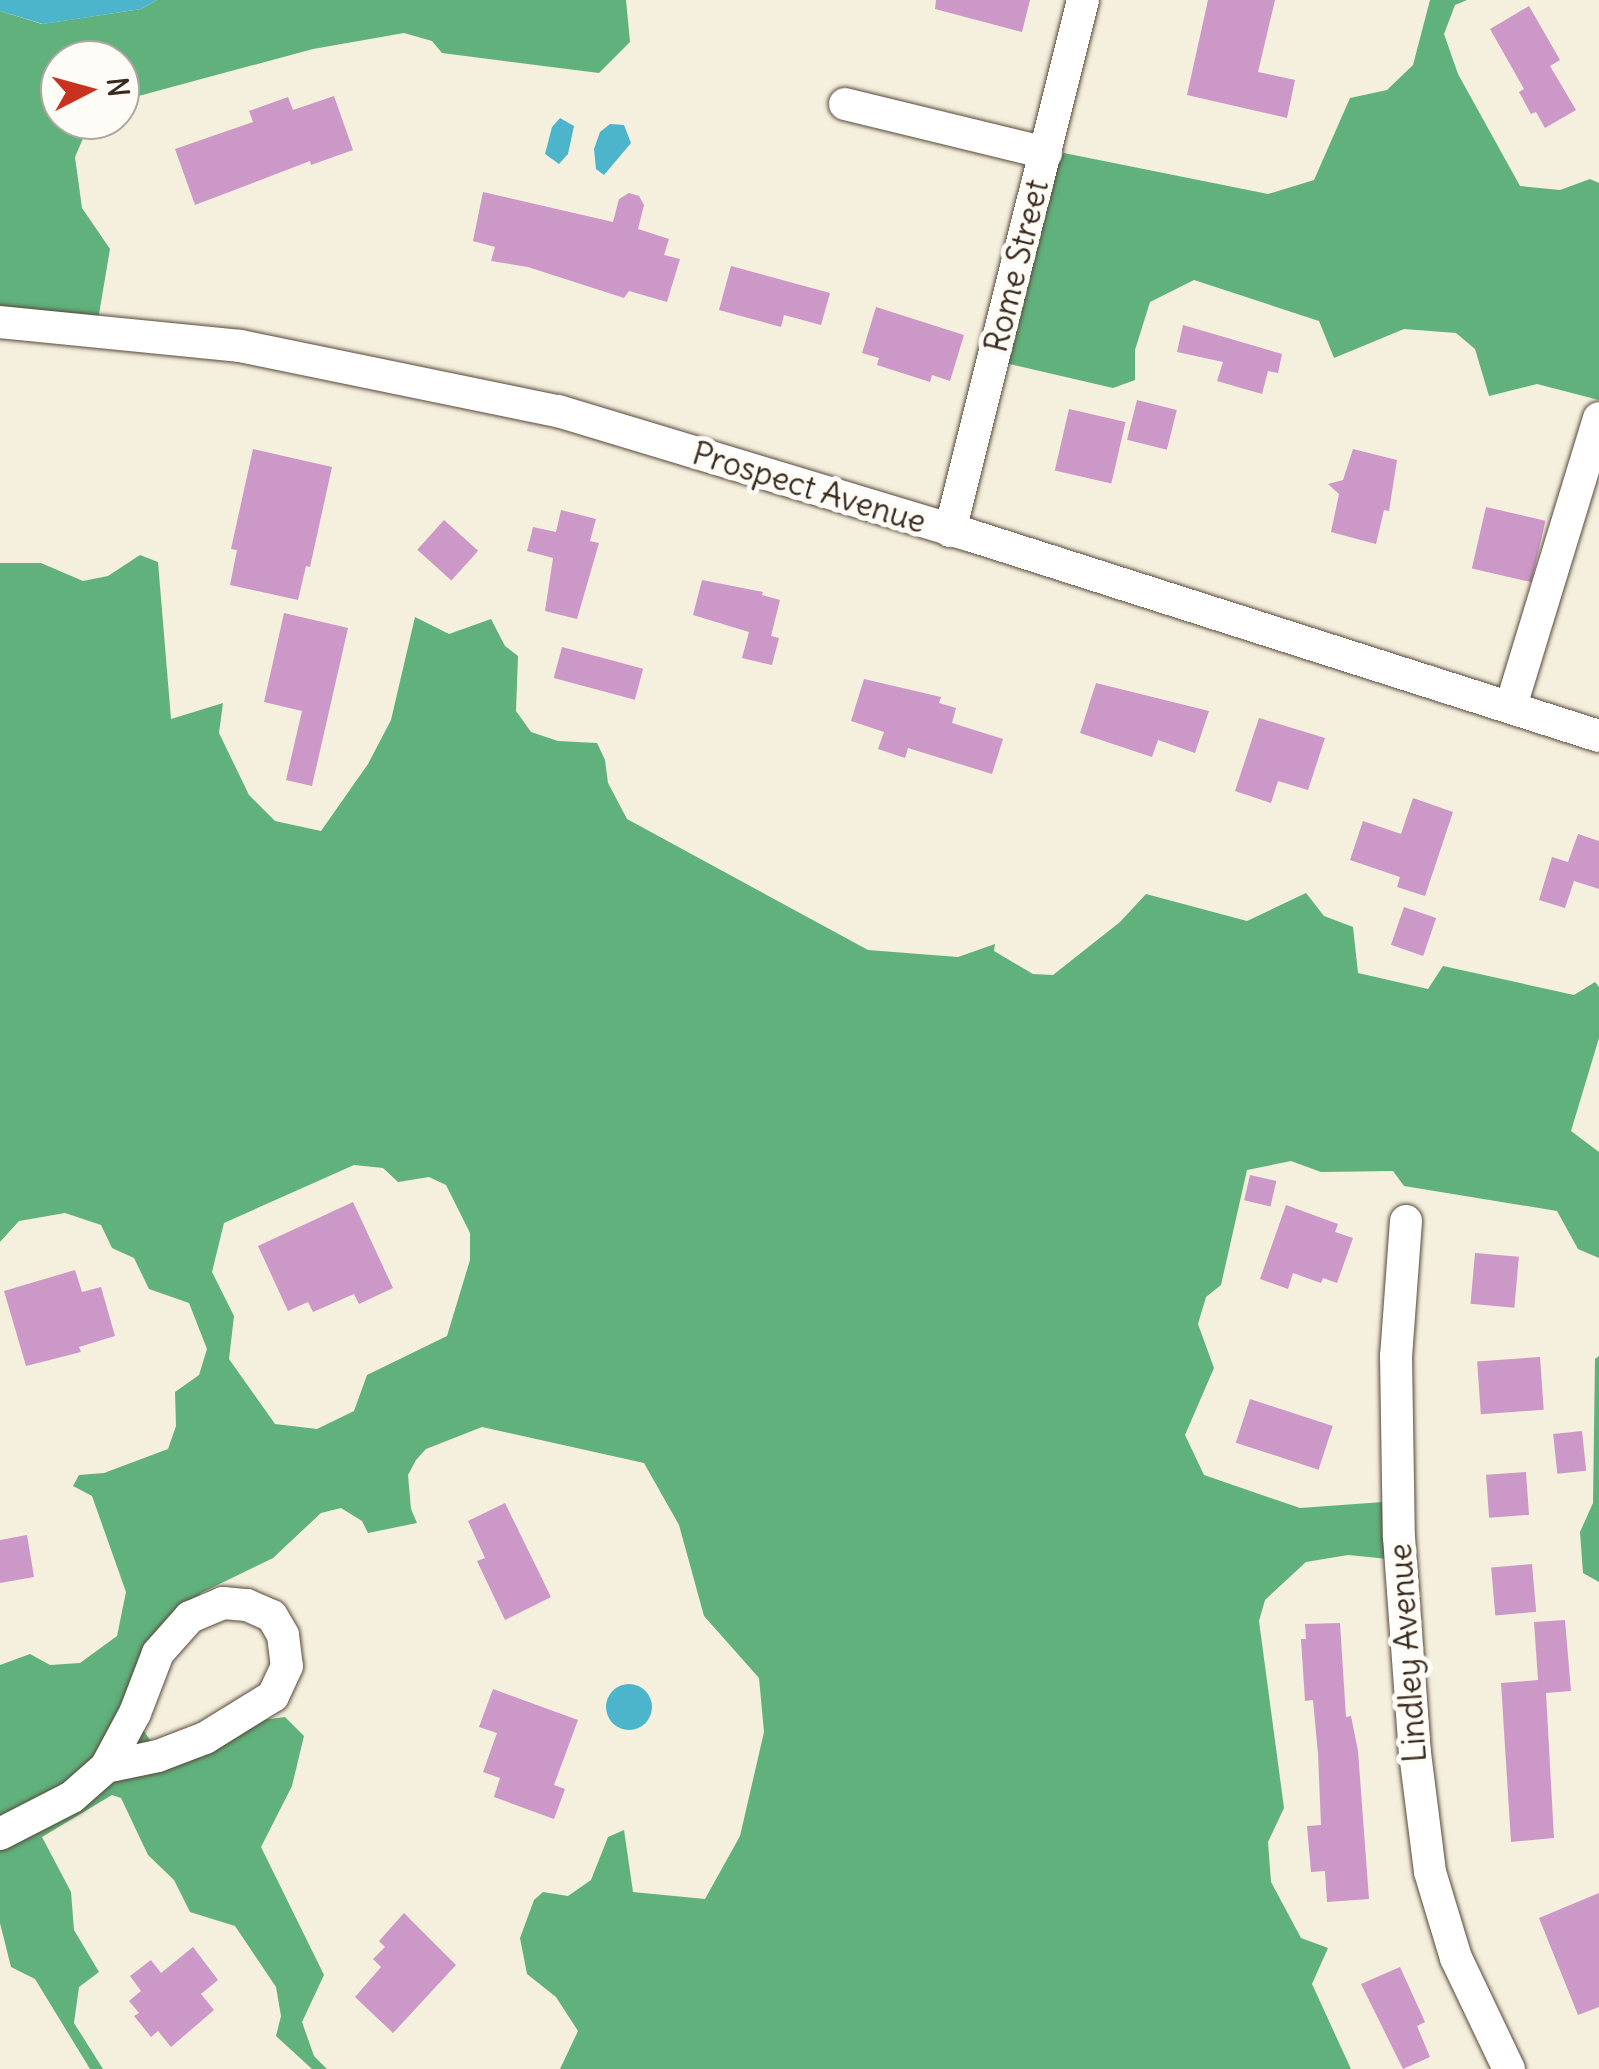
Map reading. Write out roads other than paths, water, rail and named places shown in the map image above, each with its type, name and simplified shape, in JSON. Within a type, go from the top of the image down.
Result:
[{"type":"street","name":"Rome Street","points":[[950,531],[1083,0]]},
{"type":"street","points":[[846,104],[1046,153]]},
{"type":"street","name":"Prospect Avenue","points":[[0,322],[240,346],[558,411],[1599,736]]},
{"type":"street","points":[[1511,706],[1599,418]]},
{"type":"street","name":"Lindley Avenue","points":[[1406,1221],[1396,1356],[1399,1537],[1417,1773],[1430,1872],[1456,1958],[1509,2069]]},
{"type":"street","points":[[0,1834],[72,1797],[106,1767],[135,1713],[158,1654],[190,1618],[223,1603],[247,1605],[272,1616],[283,1634],[288,1666],[273,1696],[205,1738],[158,1756],[106,1767]]},
{"type":"water","points":[[0,0],[157,0],[141,9],[43,24],[0,11]]},
{"type":"water","points":[[560,118],[574,126],[568,154],[559,164],[545,154],[552,127]]},
{"type":"water","points":[[610,124],[624,125],[631,143],[604,175],[596,169],[594,149],[600,132]]},
{"type":"water","points":[[629,1684],[645,1691],[652,1707],[645,1723],[629,1730],[613,1723],[606,1707],[613,1691]]}]
